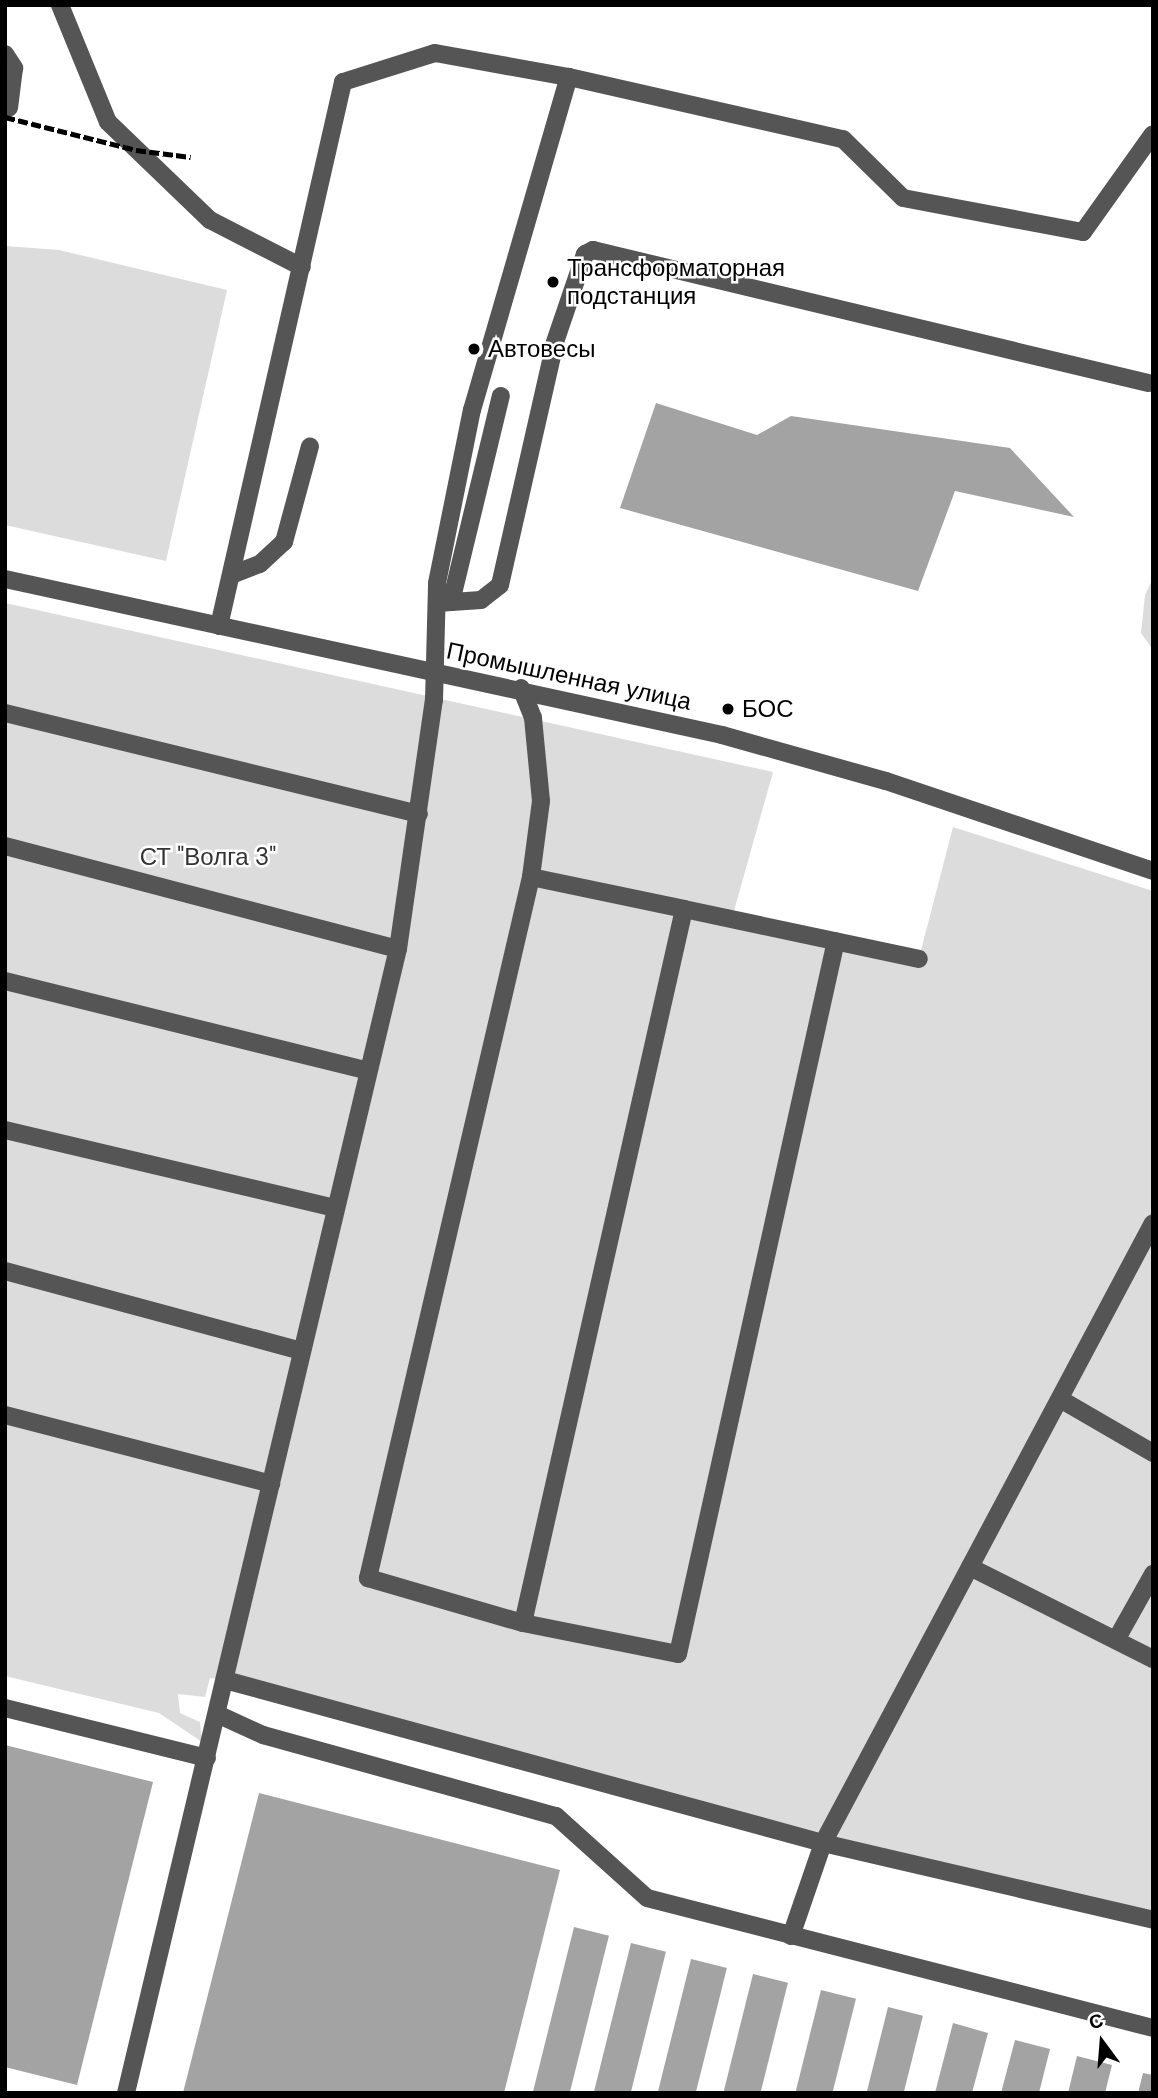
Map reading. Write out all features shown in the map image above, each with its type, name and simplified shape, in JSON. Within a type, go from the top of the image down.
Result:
[{"type":"street","points":[[60,5],[108,122],[210,220],[302,267]]},
{"type":"street","points":[[219,626],[343,82],[435,53],[569,77],[843,139],[903,198],[1083,232],[1153,134]]},
{"type":"street","points":[[5,54],[13,68],[9,108]]},
{"type":"street","points":[[126,2093],[398,950],[419,814],[444,602],[472,410],[569,77]]},
{"type":"street","points":[[444,602],[481,600],[500,585],[555,342],[584,254],[593,250],[1148,383]]},
{"type":"street","points":[[444,602],[501,396]]},
{"type":"street","points":[[231,575],[260,564],[284,542],[310,446]]},
{"type":"street","name":"Промышленная улица","points":[[5,579],[521,688],[722,735],[874,778],[1153,871]]},
{"type":"street","points":[[521,688],[533,718],[541,802],[531,877],[369,1578],[523,1623],[678,1654],[836,941]]},
{"type":"street","points":[[5,713],[419,814]]},
{"type":"street","points":[[5,846],[398,950]]},
{"type":"street","points":[[531,877],[919,958]]},
{"type":"street","points":[[523,1623],[684,909]]},
{"type":"street","points":[[5,981],[368,1071]]},
{"type":"street","points":[[5,1130],[335,1208]]},
{"type":"street","points":[[790,1936],[823,1843],[1153,1223]]},
{"type":"street","points":[[5,1271],[301,1350]]},
{"type":"street","points":[[1060,1399],[1153,1453]]},
{"type":"street","points":[[5,1415],[271,1484]]},
{"type":"street","points":[[970,1567],[1153,1659]]},
{"type":"street","points":[[1116,1640],[1153,1574]]},
{"type":"street","points":[[225,1680],[823,1843],[1153,1920]]},
{"type":"street","points":[[5,1708],[207,1758]]},
{"type":"street","points":[[218,1714],[263,1734],[556,1816],[647,1898],[1153,2028]]},
{"type":"green space","points":[[5,246],[59,250],[227,290],[166,561],[5,525]]},
{"type":"green space","points":[[1153,578],[1153,650],[1141,633],[1145,595]]},
{"type":"green space","name":"СТ \"Волга 3\"","points":[[5,603],[773,772],[732,918],[919,958],[953,827],[1153,891],[1153,1920],[225,1680],[210,1678],[205,1697],[178,1694],[180,1713],[200,1722],[202,1742],[159,1713],[5,1676]]},
{"type":"shaded area","points":[[656,403],[757,435],[791,416],[1010,448],[1074,517],[955,491],[918,591],[620,508]]},
{"type":"shaded area","points":[[5,1745],[153,1782],[77,2085],[5,2067]]},
{"type":"shaded area","points":[[259,1793],[560,1870],[504,2093],[183,2093]]},
{"type":"shaded area","points":[[574,1927],[609,1936],[570,2093],[533,2093]]},
{"type":"shaded area","points":[[631,1943],[666,1952],[631,2093],[594,2093]]},
{"type":"shaded area","points":[[691,1959],[727,1968],[696,2093],[658,2093]]},
{"type":"shaded area","points":[[753,1974],[788,1983],[760,2093],[723,2093]]},
{"type":"shaded area","points":[[821,1990],[856,1999],[832,2093],[795,2093]]},
{"type":"shaded area","points":[[888,2007],[923,2016],[904,2093],[867,2093]]},
{"type":"shaded area","points":[[953,2023],[988,2033],[972,2093],[935,2093]]},
{"type":"shaded area","points":[[1015,2040],[1050,2049],[1039,2093],[1001,2093]]},
{"type":"shaded area","points":[[1077,2056],[1112,2065],[1105,2093],[1068,2093]]},
{"type":"shaded area","points":[[1143,2073],[1153,2075],[1153,2093],[1138,2093]]},
{"type":"railway","points":[[5,117],[136,150],[191,157]]},
{"type":"place","name":"Трансформаторная подстанция","points":[[553,282]]},
{"type":"place","name":"Автовесы","points":[[474,349]]},
{"type":"place","name":"БОС","points":[[728,709]]}]
